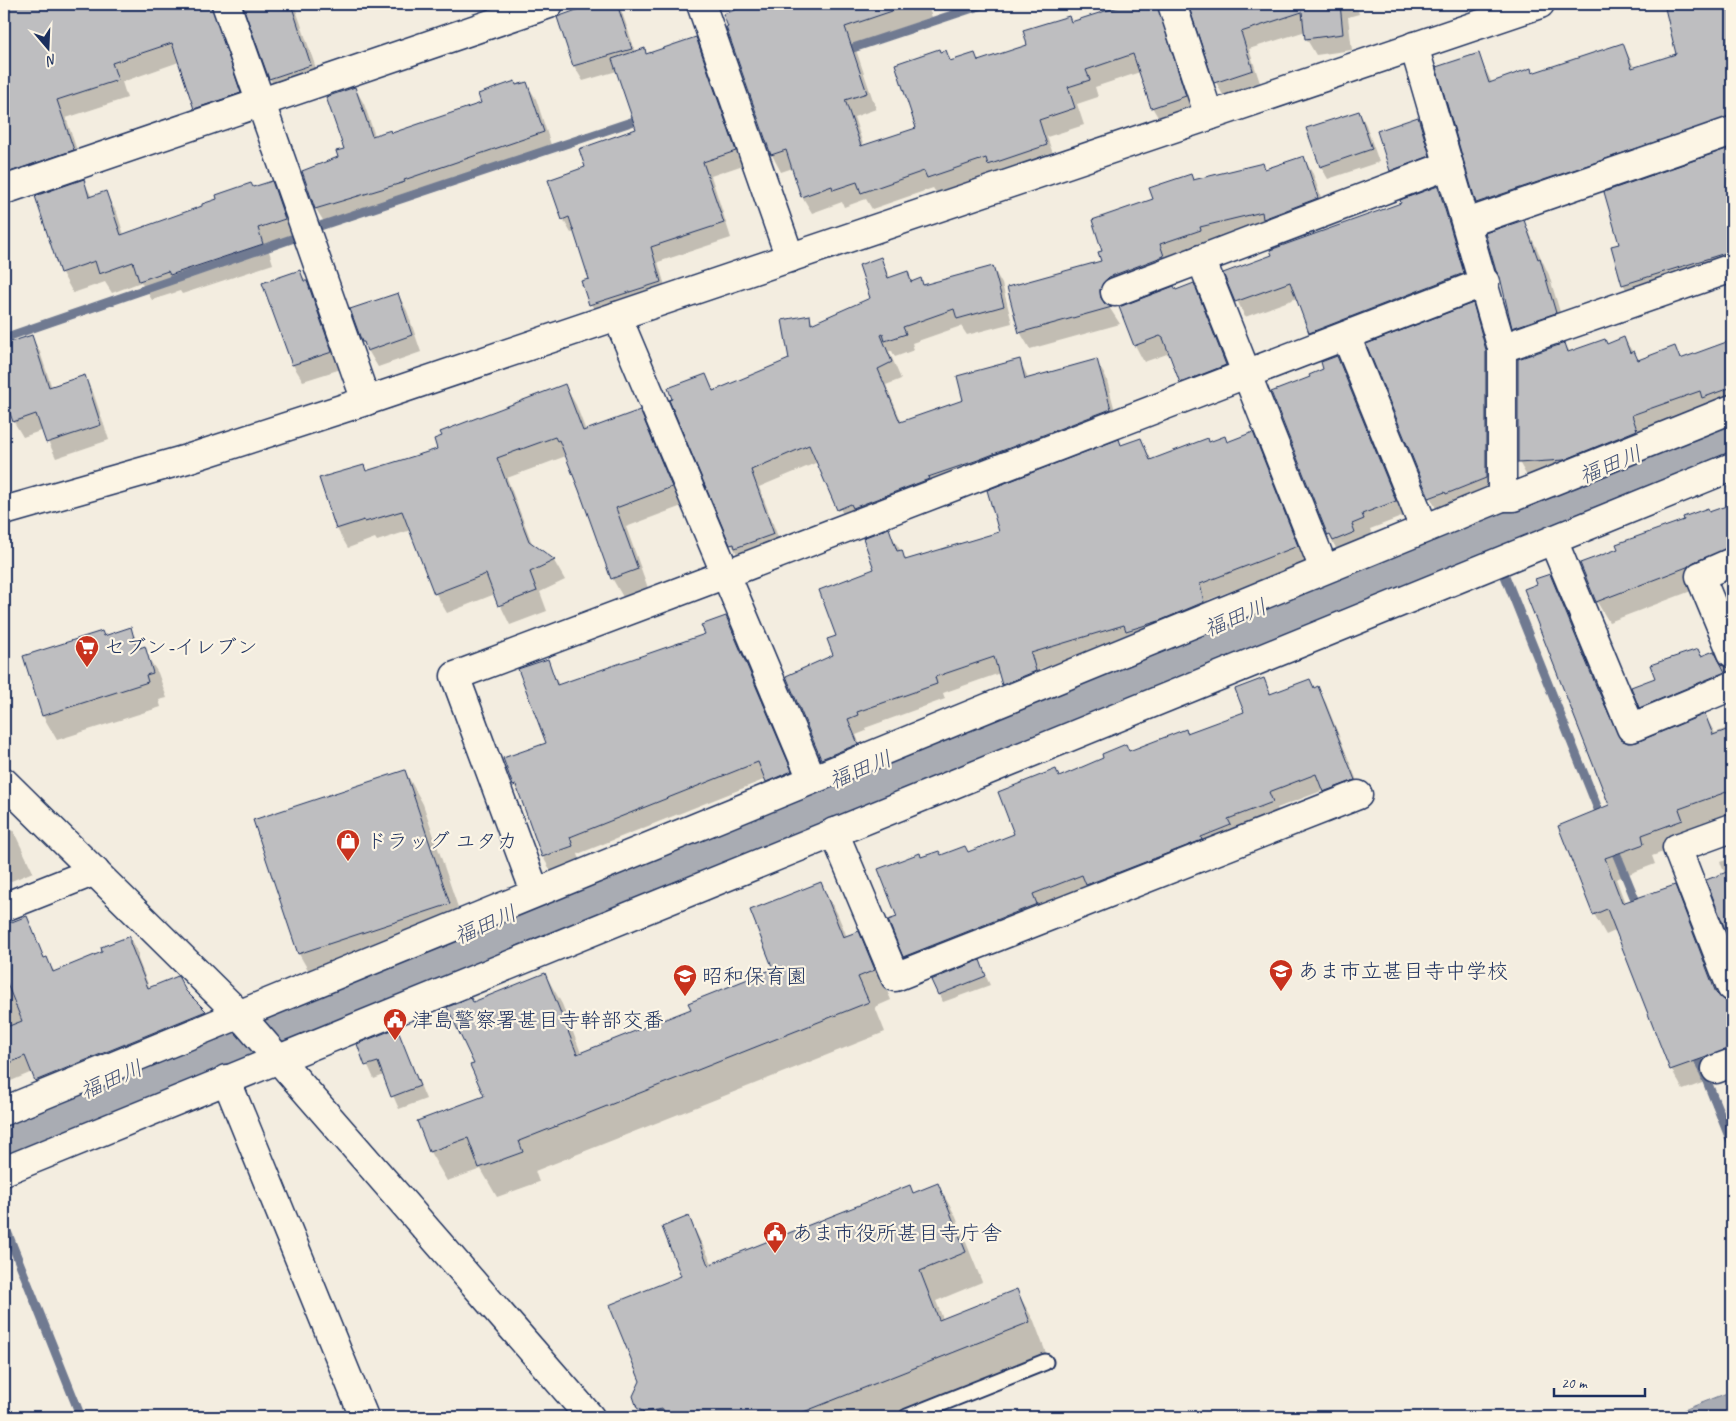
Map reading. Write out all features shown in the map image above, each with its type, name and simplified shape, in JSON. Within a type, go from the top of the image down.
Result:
[{"type":"street","points":[[226,4],[366,401]]},
{"type":"street","points":[[4,190],[260,101],[549,4]]},
{"type":"street","points":[[701,4],[790,258]]},
{"type":"street","points":[[1172,4],[1209,116]]},
{"type":"street","points":[[4,511],[187,459],[366,401],[1540,4]]},
{"type":"street","points":[[1414,46],[1485,282],[1502,348],[1502,496]]},
{"type":"street","points":[[1467,223],[1732,131]]},
{"type":"street","points":[[1114,292],[1450,165]]},
{"type":"street","points":[[1201,259],[1245,374],[1324,569]]},
{"type":"street","points":[[1502,348],[1732,268]]},
{"type":"street","points":[[535,892],[455,676],[726,574],[1485,282]]},
{"type":"street","points":[[617,316],[812,779]]},
{"type":"street","points":[[1346,336],[1424,528]]},
{"type":"street","points":[[4,1110],[1502,496],[1513,497],[1732,409]]},
{"type":"street","points":[[4,1171],[226,1079],[274,1055],[834,832],[1732,467]]},
{"type":"street","points":[[1553,540],[1631,728],[1732,686]]},
{"type":"street","points":[[1732,562],[1700,576],[1732,653]]},
{"type":"street","points":[[4,782],[239,1014],[590,1417]]},
{"type":"street","points":[[834,832],[895,977],[1358,795]]},
{"type":"street","points":[[1732,828],[1677,848],[1732,987]]},
{"type":"street","points":[[4,907],[95,871]]},
{"type":"street","points":[[226,1079],[364,1417]]},
{"type":"lane","points":[[907,1417],[1045,1362]]},
{"type":"shaded area","points":[[1732,418],[1732,451],[4,1156],[4,1123]]},
{"type":"shaded area","points":[[1732,1391],[1732,1417],[1669,1417],[1669,1416]]},
{"type":"building","points":[[4,4],[211,4],[241,93],[194,109],[172,43],[112,63],[118,80],[57,100],[74,150],[4,174]]},
{"type":"building","points":[[242,4],[291,4],[311,65],[269,79]]},
{"type":"building","points":[[593,4],[617,4],[632,49],[573,66],[557,17]]},
{"type":"building","points":[[753,4],[900,4],[901,8],[845,27],[867,93],[845,100],[861,146],[916,128],[895,64],[939,49],[940,52],[946,50],[950,61],[975,53],[978,61],[1027,45],[1023,30],[1069,16],[1071,22],[1127,4],[1157,4],[1186,96],[1151,108],[1133,54],[1086,70],[1090,80],[1068,87],[1075,108],[1039,120],[1047,145],[988,165],[986,158],[927,178],[924,171],[861,193],[857,182],[833,190],[832,186],[801,197],[786,150],[771,155],[726,27],[728,27],[723,14]]},
{"type":"building","points":[[1188,4],[1340,4],[1343,34],[1305,39],[1302,12],[1241,32],[1253,70],[1214,83]]},
{"type":"building","points":[[1664,4],[1732,4],[1732,116],[1476,203],[1436,67],[1479,53],[1489,83],[1531,68],[1532,73],[1623,43],[1632,68],[1676,54]]},
{"type":"building","points":[[696,37],[736,151],[703,162],[724,223],[651,247],[661,282],[589,305],[581,281],[589,279],[569,217],[562,220],[548,180],[585,167],[579,149],[636,129],[612,59],[645,48],[646,54]]},
{"type":"building","points":[[515,81],[516,85],[527,82],[544,132],[404,180],[405,182],[315,209],[302,171],[338,157],[336,151],[344,149],[326,97],[355,87],[372,136],[391,130],[392,133],[481,103],[478,94]]},
{"type":"building","points":[[1359,111],[1372,149],[1320,167],[1306,128]]},
{"type":"building","points":[[1418,117],[1430,156],[1390,171],[1377,131]]},
{"type":"building","points":[[1732,147],[1732,251],[1622,285],[1611,246],[1619,244],[1604,192]]},
{"type":"building","points":[[1304,156],[1318,198],[1263,219],[1262,212],[1200,227],[1201,230],[1160,244],[1164,256],[1109,277],[1103,283],[1100,290],[1101,298],[1105,304],[1112,307],[1019,333],[1007,287],[1101,261],[1098,252],[1102,251],[1092,220],[1153,199],[1149,188],[1191,174],[1193,180],[1263,163],[1265,169]]},
{"type":"building","points":[[84,179],[89,197],[106,191],[121,235],[202,206],[202,204],[217,199],[216,195],[251,183],[253,187],[272,181],[285,219],[258,228],[263,244],[170,275],[168,271],[139,281],[133,262],[99,274],[95,261],[60,273],[35,196]]},
{"type":"building","points":[[1438,186],[1464,273],[1309,333],[1290,282],[1235,302],[1223,273],[1272,255],[1270,250],[1401,203],[1400,200]]},
{"type":"building","points":[[1524,220],[1538,259],[1540,258],[1556,313],[1512,328],[1500,277],[1496,271],[1485,233]]},
{"type":"building","points":[[881,257],[888,278],[908,271],[911,282],[921,278],[923,285],[993,266],[1004,306],[957,319],[954,309],[903,327],[906,334],[885,341],[883,334],[881,335],[892,362],[878,369],[900,422],[963,400],[957,376],[1020,359],[1025,379],[1097,359],[1111,409],[928,477],[929,479],[853,508],[851,504],[837,510],[809,445],[751,470],[774,534],[735,548],[734,544],[730,545],[669,400],[672,399],[668,388],[706,374],[713,391],[789,359],[782,320],[810,315],[811,324],[870,298],[859,265]]},
{"type":"building","points":[[300,270],[304,281],[307,281],[332,352],[292,365],[262,283]]},
{"type":"building","points":[[1194,283],[1226,365],[1180,383],[1163,338],[1160,336],[1134,346],[1119,307],[1174,286],[1176,290]]},
{"type":"building","points":[[398,293],[412,335],[367,351],[350,309]]},
{"type":"building","points":[[1473,303],[1486,350],[1486,478],[1446,494],[1445,492],[1429,498],[1366,344]]},
{"type":"building","points":[[32,335],[49,387],[85,375],[101,425],[46,443],[36,414],[13,422],[4,396],[4,344]]},
{"type":"building","points":[[1624,337],[1630,353],[1634,351],[1638,360],[1675,346],[1680,359],[1732,340],[1732,387],[1702,398],[1700,391],[1632,415],[1637,430],[1564,460],[1518,463],[1518,359],[1565,343],[1568,352],[1605,339],[1607,344]]},
{"type":"building","points":[[1337,356],[1396,501],[1362,514],[1364,519],[1352,524],[1355,532],[1333,541],[1330,535],[1328,536],[1271,392],[1310,377],[1309,375],[1323,369],[1321,362]]},
{"type":"building","points":[[565,384],[583,431],[640,410],[672,487],[616,508],[638,569],[611,579],[579,490],[559,440],[557,441],[555,437],[497,458],[529,541],[555,560],[530,572],[537,591],[498,606],[486,574],[434,594],[402,511],[336,529],[319,478],[364,465],[366,471],[437,449],[434,439],[442,436],[440,432]]},
{"type":"building","points":[[1253,432],[1298,546],[1200,584],[1204,602],[1159,621],[1126,631],[1124,625],[1031,653],[1036,671],[1002,685],[994,657],[935,677],[937,684],[857,712],[858,715],[848,719],[858,744],[821,759],[786,676],[833,655],[827,639],[836,636],[819,590],[874,569],[863,538],[889,528],[897,551],[902,550],[905,560],[999,532],[987,490],[1119,439],[1121,445],[1141,438],[1150,460],[1208,438],[1209,442],[1225,436],[1227,442]]},
{"type":"building","points":[[1732,504],[1732,547],[1694,562],[1687,567],[1596,602],[1580,563],[1618,549],[1616,544],[1684,520],[1683,517],[1708,508],[1709,512]]},
{"type":"building","points":[[1550,574],[1597,688],[1621,740],[1628,743],[1637,742],[1705,714],[1713,735],[1732,728],[1732,790],[1679,809],[1683,820],[1642,835],[1644,844],[1605,858],[1622,903],[1675,885],[1716,993],[1723,1000],[1732,1003],[1732,1048],[1670,1070],[1607,909],[1593,915],[1558,826],[1609,805],[1524,589],[1537,584],[1535,579]]},
{"type":"building","points":[[726,616],[792,771],[766,782],[758,762],[570,837],[573,846],[542,857],[516,785],[513,786],[503,758],[546,743],[518,669],[548,659],[557,685],[705,634],[701,625]]},
{"type":"building","points":[[131,627],[137,649],[145,646],[153,673],[146,675],[148,682],[42,716],[23,656],[102,631],[104,636]]},
{"type":"building","points":[[1698,649],[1701,656],[1714,651],[1725,672],[1639,708],[1631,687],[1655,678],[1650,665]]},
{"type":"building","points":[[1264,678],[1270,694],[1310,679],[1314,688],[1318,686],[1355,780],[1323,792],[1316,774],[1269,792],[1273,802],[1228,819],[1231,825],[1201,837],[1202,840],[1086,885],[1082,875],[1033,894],[1037,904],[903,957],[888,920],[897,917],[878,869],[920,853],[921,857],[939,851],[941,855],[965,846],[968,852],[1014,834],[998,792],[1056,769],[1059,777],[1103,758],[1102,754],[1126,744],[1129,751],[1186,729],[1187,733],[1244,712],[1235,689]]},
{"type":"building","points":[[405,770],[450,904],[298,954],[253,820]]},
{"type":"building","points":[[1732,870],[1732,947],[1706,880]]},
{"type":"building","points":[[821,882],[843,937],[859,931],[875,970],[858,977],[869,1002],[519,1141],[523,1152],[479,1168],[468,1138],[429,1152],[417,1121],[484,1096],[470,1065],[474,1064],[447,1007],[471,998],[473,1002],[545,973],[577,1054],[691,1009],[688,1003],[773,969],[750,910]]},
{"type":"building","points":[[27,916],[44,958],[47,957],[53,972],[102,952],[101,947],[130,936],[130,943],[148,988],[178,976],[186,991],[206,1011],[35,1081],[25,1056],[10,1063],[4,1047],[4,1028],[22,1021],[4,976],[4,925]]},
{"type":"building","points":[[980,960],[986,976],[938,995],[931,980]]},
{"type":"building","points":[[397,1028],[420,1086],[391,1097],[378,1062],[365,1066],[357,1044]]},
{"type":"building","points":[[938,1183],[966,1252],[920,1271],[939,1320],[1017,1289],[1030,1322],[791,1417],[666,1417],[663,1409],[644,1412],[637,1408],[633,1396],[640,1381],[609,1305],[681,1276],[662,1227],[689,1216],[708,1265],[910,1185],[913,1193]]},
{"type":"waterway","points":[[841,52],[985,4]]},
{"type":"waterway","points":[[314,228],[643,118]]},
{"type":"waterway","points":[[4,338],[297,237]]},
{"type":"waterway","points":[[1505,576],[1602,819]]},
{"type":"waterway","points":[[1612,843],[1639,909]]},
{"type":"waterway","points":[[1694,1049],[1732,1144]]},
{"type":"waterway","points":[[4,1224],[81,1417]]},
{"type":"place","name":"セブン-イレブン","points":[[87,668]]},
{"type":"place","name":"ドラッグ ユタカ","points":[[348,862]]},
{"type":"place","name":"あま市立甚目寺中学校","points":[[1281,992]]},
{"type":"place","name":"昭和保育園","points":[[685,997]]},
{"type":"place","name":"津島警察署甚目寺幹部交番","points":[[395,1041]]},
{"type":"place","name":"あま市役所甚目寺庁舎","points":[[775,1254]]},
{"type":"water label","name":"福田川","points":[[1610,464]]},
{"type":"water label","name":"福田川","points":[[1235,617]]},
{"type":"water label","name":"福田川","points":[[860,769]]},
{"type":"water label","name":"福田川","points":[[485,924]]},
{"type":"water label","name":"福田川","points":[[111,1079]]}]
